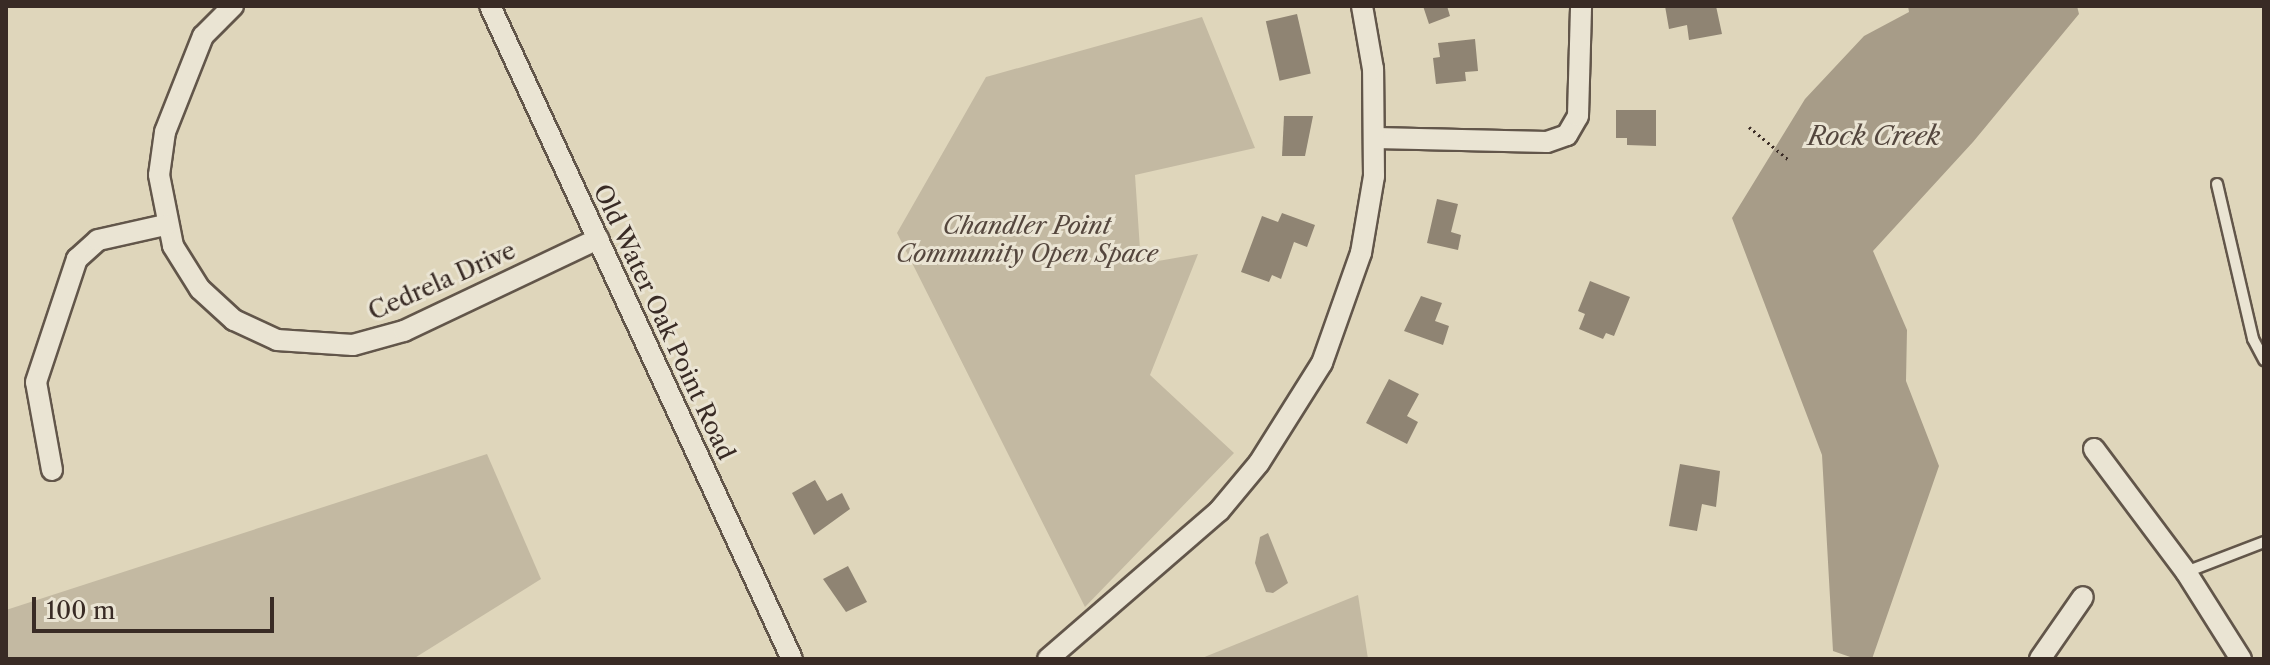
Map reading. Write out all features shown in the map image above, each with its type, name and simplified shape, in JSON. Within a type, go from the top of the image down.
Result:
[{"type":"street","name":"Cedrela Drive","points":[[233,6],[203,36],[165,132],[159,175],[165,225],[186,271],[234,320],[277,340],[327,347],[404,331],[598,239]]},
{"type":"street","name":"Old Water Oak Point Road","points":[[490,6],[792,659]]},
{"type":"street","points":[[1048,659],[1219,511],[1303,400],[1339,320],[1361,253],[1376,138],[1362,6]]},
{"type":"street","points":[[1376,138],[1547,142],[1567,135],[1578,116],[1581,6]]},
{"type":"street","points":[[52,470],[36,382],[77,259],[98,240],[165,225]]},
{"type":"street","points":[[2094,449],[2186,572],[2241,659]]},
{"type":"street","points":[[2040,659],[2083,597]]},
{"type":"lane","points":[[2217,184],[2253,339],[2264,360]]},
{"type":"lane","points":[[2186,572],[2264,542]]},
{"type":"path","points":[[1749,127],[1789,160]]},
{"type":"green space","name":"Chandler Point Community Open Space","points":[[1202,17],[1255,148],[1135,175],[1141,264],[1198,254],[1150,375],[1234,453],[1085,607],[897,233],[986,77]]},
{"type":"green space","points":[[487,454],[541,579],[413,659],[6,659],[6,610]]},
{"type":"green space","points":[[1358,595],[1368,659],[1200,659],[1207,656]]},
{"type":"water","name":"Rock Creek","points":[[1908,6],[2077,6],[2079,14],[1973,142],[1873,251],[1907,330],[1906,381],[1939,466],[1872,659],[1856,659],[1833,651],[1822,455],[1732,218],[1805,99],[1864,36],[1909,12]]},
{"type":"water","points":[[1268,533],[1288,583],[1273,593],[1266,592],[1255,563],[1260,537]]},
{"type":"building","points":[[1423,6],[1447,6],[1450,16],[1429,24]]},
{"type":"building","points":[[1665,6],[1716,6],[1722,34],[1689,40],[1687,25],[1669,29]]},
{"type":"building","points":[[1297,14],[1311,73],[1280,81],[1266,21]]},
{"type":"building","points":[[1475,39],[1478,71],[1465,72],[1466,81],[1436,84],[1433,58],[1440,57],[1438,43]]},
{"type":"building","points":[[1616,110],[1656,110],[1656,146],[1627,145],[1627,138],[1616,138]]},
{"type":"building","points":[[1284,116],[1313,116],[1305,156],[1282,156]]},
{"type":"building","points":[[1437,199],[1458,204],[1451,232],[1461,235],[1458,250],[1427,243]]},
{"type":"building","points":[[1282,213],[1315,225],[1307,247],[1294,242],[1281,279],[1272,275],[1269,282],[1241,272],[1262,216],[1278,222]]},
{"type":"building","points":[[1590,281],[1630,297],[1614,336],[1606,333],[1603,339],[1579,329],[1585,314],[1578,311]]},
{"type":"building","points":[[1421,296],[1442,303],[1435,321],[1449,326],[1443,345],[1404,331]]},
{"type":"building","points":[[1389,379],[1419,394],[1407,416],[1418,422],[1407,444],[1366,423]]},
{"type":"building","points":[[1680,464],[1720,471],[1716,507],[1702,504],[1697,531],[1669,526]]},
{"type":"building","points":[[815,480],[827,501],[842,493],[850,509],[814,535],[792,493]]},
{"type":"building","points":[[848,566],[867,602],[846,612],[823,579]]}]
